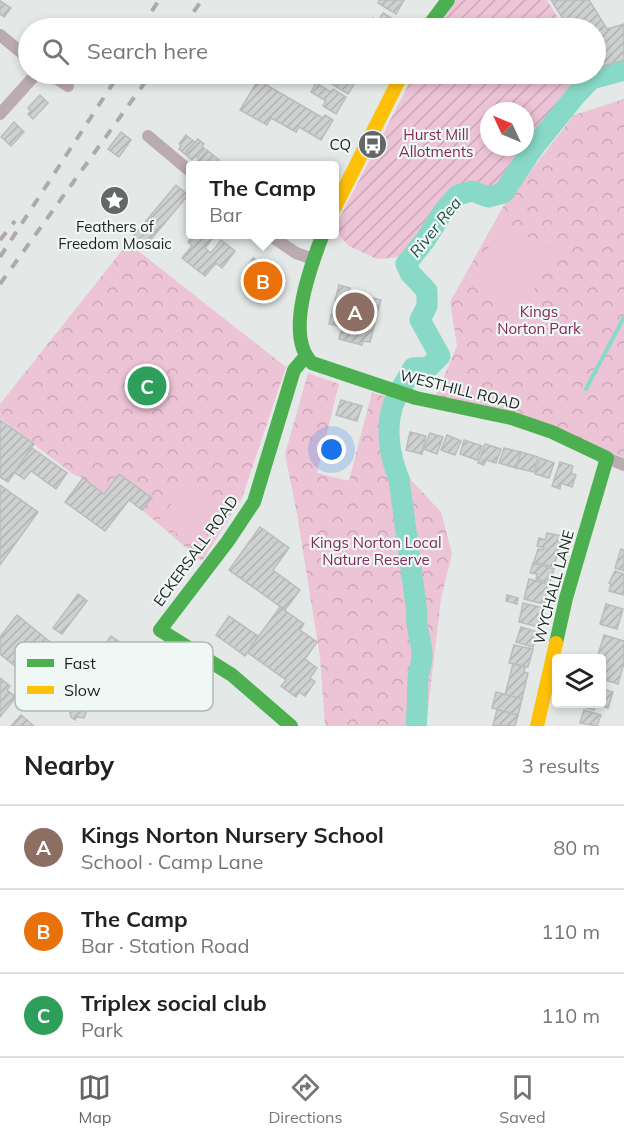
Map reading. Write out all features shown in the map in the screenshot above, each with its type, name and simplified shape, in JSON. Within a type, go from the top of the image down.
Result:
[{"type":"street","points":[[434,18],[448,0]]},
{"type":"street","points":[[0,35],[18,50]]},
{"type":"street","points":[[0,114],[27,84]]},
{"type":"street","points":[[339,199],[396,84]]},
{"type":"street","points":[[148,136],[186,168]]},
{"type":"street","points":[[275,239],[296,254],[313,259]]},
{"type":"street","points":[[305,357],[300,339],[304,296],[313,259],[321,239]]},
{"type":"street","name":"WESTHILL ROAD","points":[[305,357],[320,369],[417,398],[511,418],[552,432],[624,465]]},
{"type":"street","name":"ECKERSALL ROAD","points":[[179,642],[160,630],[248,513],[263,475],[295,368],[305,357]]},
{"type":"street","name":"WYCHALL LANE","points":[[537,726],[566,598],[607,458]]},
{"type":"street","name":"ECKERSALL ROAD","points":[[213,663],[232,675],[291,726]]},
{"type":"green space","points":[[456,0],[547,0],[558,18],[444,18]]},
{"type":"green space","name":"Hurst Mill Allotments","points":[[409,84],[581,84],[565,99],[534,140],[534,102],[480,102],[480,156],[521,156],[497,188],[472,186],[458,190],[439,210],[415,250],[403,257],[377,259],[349,246],[339,235],[339,219]]},
{"type":"green space","name":"Kings Norton Park","points":[[624,99],[624,458],[567,433],[436,395],[457,346],[450,302],[503,207],[574,115]]},
{"type":"green space","name":"Kings Norton Park","points":[[502,224],[554,250],[521,315],[468,284]]},
{"type":"green space","points":[[128,243],[286,367],[242,498],[202,561],[142,510],[151,497],[119,474],[104,494],[83,478],[74,475],[0,418],[0,404]]},
{"type":"green space","name":"Kings Norton Local Nature Reserve","points":[[308,373],[339,384],[317,473],[349,481],[372,392],[401,403],[397,454],[411,480],[441,512],[452,554],[441,598],[426,726],[325,726],[320,657],[285,454]]},
{"type":"green space","points":[[187,484],[224,513],[196,548],[159,520]]},
{"type":"building","points":[[379,0],[404,0],[396,14],[378,3]]},
{"type":"building","points":[[551,0],[589,0],[600,18],[563,18]]},
{"type":"building","points":[[0,1],[11,8],[4,17],[0,14]]},
{"type":"building","points":[[383,13],[392,18],[380,18]]},
{"type":"building","points":[[624,24],[624,60],[606,65],[606,27]]},
{"type":"building","points":[[256,84],[265,84],[323,118],[325,115],[333,120],[321,140],[299,127],[296,132],[271,118],[267,125],[240,110]]},
{"type":"building","points":[[318,84],[331,92],[333,89],[346,97],[336,114],[323,106],[326,101],[311,92]]},
{"type":"building","points":[[332,84],[354,84],[348,94]]},
{"type":"building","points":[[40,95],[48,103],[33,119],[28,114],[31,111],[28,108]]},
{"type":"building","points":[[14,122],[24,132],[11,146],[1,137]]},
{"type":"building","points":[[121,132],[131,140],[119,157],[108,149]]},
{"type":"building","points":[[186,135],[195,142],[185,154],[179,149],[181,146],[179,144]]},
{"type":"building","points":[[198,139],[204,144],[202,147],[205,149],[192,160],[185,154]]},
{"type":"building","points":[[207,150],[213,155],[208,161],[198,161]]},
{"type":"building","points":[[213,155],[219,160],[218,161],[208,161]]},
{"type":"building","points":[[176,185],[186,193],[186,197],[143,249],[131,239]]},
{"type":"building","points":[[190,239],[212,239],[205,248],[211,253],[221,240],[235,251],[222,268],[216,263],[205,276],[182,258],[192,246],[188,242]]},
{"type":"building","points":[[253,258],[280,274],[266,297],[263,295],[258,303],[247,296],[251,291],[246,288],[256,271],[247,266]]},
{"type":"building","points":[[339,285],[350,288],[349,292],[381,300],[370,342],[363,341],[362,345],[339,339],[342,327],[329,324]]},
{"type":"building","points":[[341,400],[362,406],[357,421],[336,415]]},
{"type":"building","points":[[0,420],[34,444],[8,482],[0,477]]},
{"type":"building","points":[[410,432],[426,436],[422,454],[406,450]]},
{"type":"building","points":[[430,433],[443,437],[437,454],[424,449]]},
{"type":"building","points":[[447,435],[461,441],[455,455],[441,450]]},
{"type":"building","points":[[464,440],[482,446],[477,460],[460,454]]},
{"type":"building","points":[[485,444],[501,449],[496,463],[486,460],[484,465],[478,463]]},
{"type":"building","points":[[32,448],[67,473],[56,489],[31,471],[24,479],[14,472]]},
{"type":"building","points":[[504,448],[521,452],[516,468],[499,463]]},
{"type":"building","points":[[521,452],[538,457],[534,472],[516,468]]},
{"type":"building","points":[[540,458],[554,463],[549,478],[535,474]]},
{"type":"building","points":[[560,462],[573,466],[571,473],[576,475],[572,487],[561,483],[560,489],[552,486]]},
{"type":"building","points":[[119,474],[152,498],[142,510],[129,500],[105,531],[65,502],[83,478],[104,494]]},
{"type":"building","points":[[0,485],[38,512],[0,565]]},
{"type":"building","points":[[260,527],[289,548],[273,570],[300,590],[285,610],[229,570]]},
{"type":"building","points":[[547,533],[562,536],[554,567],[534,562],[538,549],[543,550],[544,548],[537,546],[539,538],[545,540]]},
{"type":"building","points":[[621,549],[624,550],[624,571],[615,568]]},
{"type":"building","points":[[533,563],[554,569],[550,583],[536,579],[537,574],[530,573]]},
{"type":"building","points":[[615,571],[624,574],[624,595],[609,591],[611,584],[609,583]]},
{"type":"building","points":[[529,579],[548,584],[544,604],[524,599]]},
{"type":"building","points":[[78,594],[87,601],[62,634],[53,628]]},
{"type":"building","points":[[507,595],[518,598],[517,604],[506,601]]},
{"type":"building","points":[[523,603],[543,608],[539,627],[519,622]]},
{"type":"building","points":[[606,604],[623,609],[617,629],[600,624]]},
{"type":"building","points":[[280,607],[304,624],[300,630],[317,642],[305,659],[317,668],[310,678],[315,682],[305,696],[299,692],[296,697],[281,686],[286,680],[247,652]]},
{"type":"building","points":[[17,615],[50,642],[15,642],[15,666],[0,654],[0,637]]},
{"type":"building","points":[[229,616],[258,636],[245,656],[216,635]]},
{"type":"building","points":[[521,627],[537,632],[533,647],[516,642]]},
{"type":"building","points":[[604,635],[624,641],[624,663],[618,684],[606,680],[606,654],[598,654]]},
{"type":"building","points":[[111,636],[120,642],[107,642]]},
{"type":"building","points":[[514,645],[533,649],[528,667],[509,663]]},
{"type":"building","points":[[513,664],[525,667],[524,672],[528,673],[522,699],[505,695]]},
{"type":"building","points":[[0,678],[10,686],[7,690],[15,698],[0,717]]},
{"type":"building","points":[[606,690],[613,692],[608,708],[606,707]]},
{"type":"building","points":[[496,692],[522,699],[518,715],[492,708]]},
{"type":"building","points":[[497,710],[518,715],[515,726],[493,725]]},
{"type":"building","points":[[584,710],[601,715],[597,726],[580,723]]},
{"type":"building","points":[[84,711],[86,713],[84,718],[77,717],[75,720],[70,713]]},
{"type":"building","points":[[21,715],[34,726],[11,726]]},
{"type":"waterway","name":"River Rea","points":[[606,75],[624,70]]},
{"type":"waterway","name":"River Rea","points":[[416,726],[422,650],[399,479],[393,462],[389,424],[395,400],[413,368],[429,367],[440,356],[420,320],[427,306],[427,291],[410,273],[406,264],[458,195],[472,191],[488,197],[503,193],[534,147],[586,84]]},
{"type":"waterway","points":[[586,389],[624,317]]},
{"type":"railway","points":[[147,18],[159,0]]},
{"type":"railway","points":[[189,18],[202,0]]},
{"type":"railway","points":[[0,257],[112,84]]},
{"type":"railway","points":[[0,284],[144,84]]},
{"type":"railway","points":[[0,240],[15,221]]},
{"type":"traffic: fast","points":[[434,18],[448,0]]},
{"type":"traffic: fast","points":[[321,239],[307,281],[300,318],[300,336],[304,351],[312,363],[416,398],[511,418],[552,432],[607,458],[566,598],[556,643]]},
{"type":"traffic: fast","points":[[179,642],[160,630],[228,541],[254,502],[294,370],[305,357]]},
{"type":"traffic: fast","points":[[213,663],[232,675],[291,726]]},
{"type":"traffic: slow","points":[[339,199],[397,84]]},
{"type":"traffic: slow","points":[[537,726],[556,643]]},
{"type":"place","name":"CQ","points":[[372,145]]},
{"type":"place","name":"Feathers of Freedom Mosaic","points":[[115,200]]},
{"type":"place","name":"The Camp","points":[[263,281]]},
{"type":"place","name":"Kings Norton Nursery School","points":[[355,312]]},
{"type":"place","name":"Triplex social club","points":[[147,386]]}]
